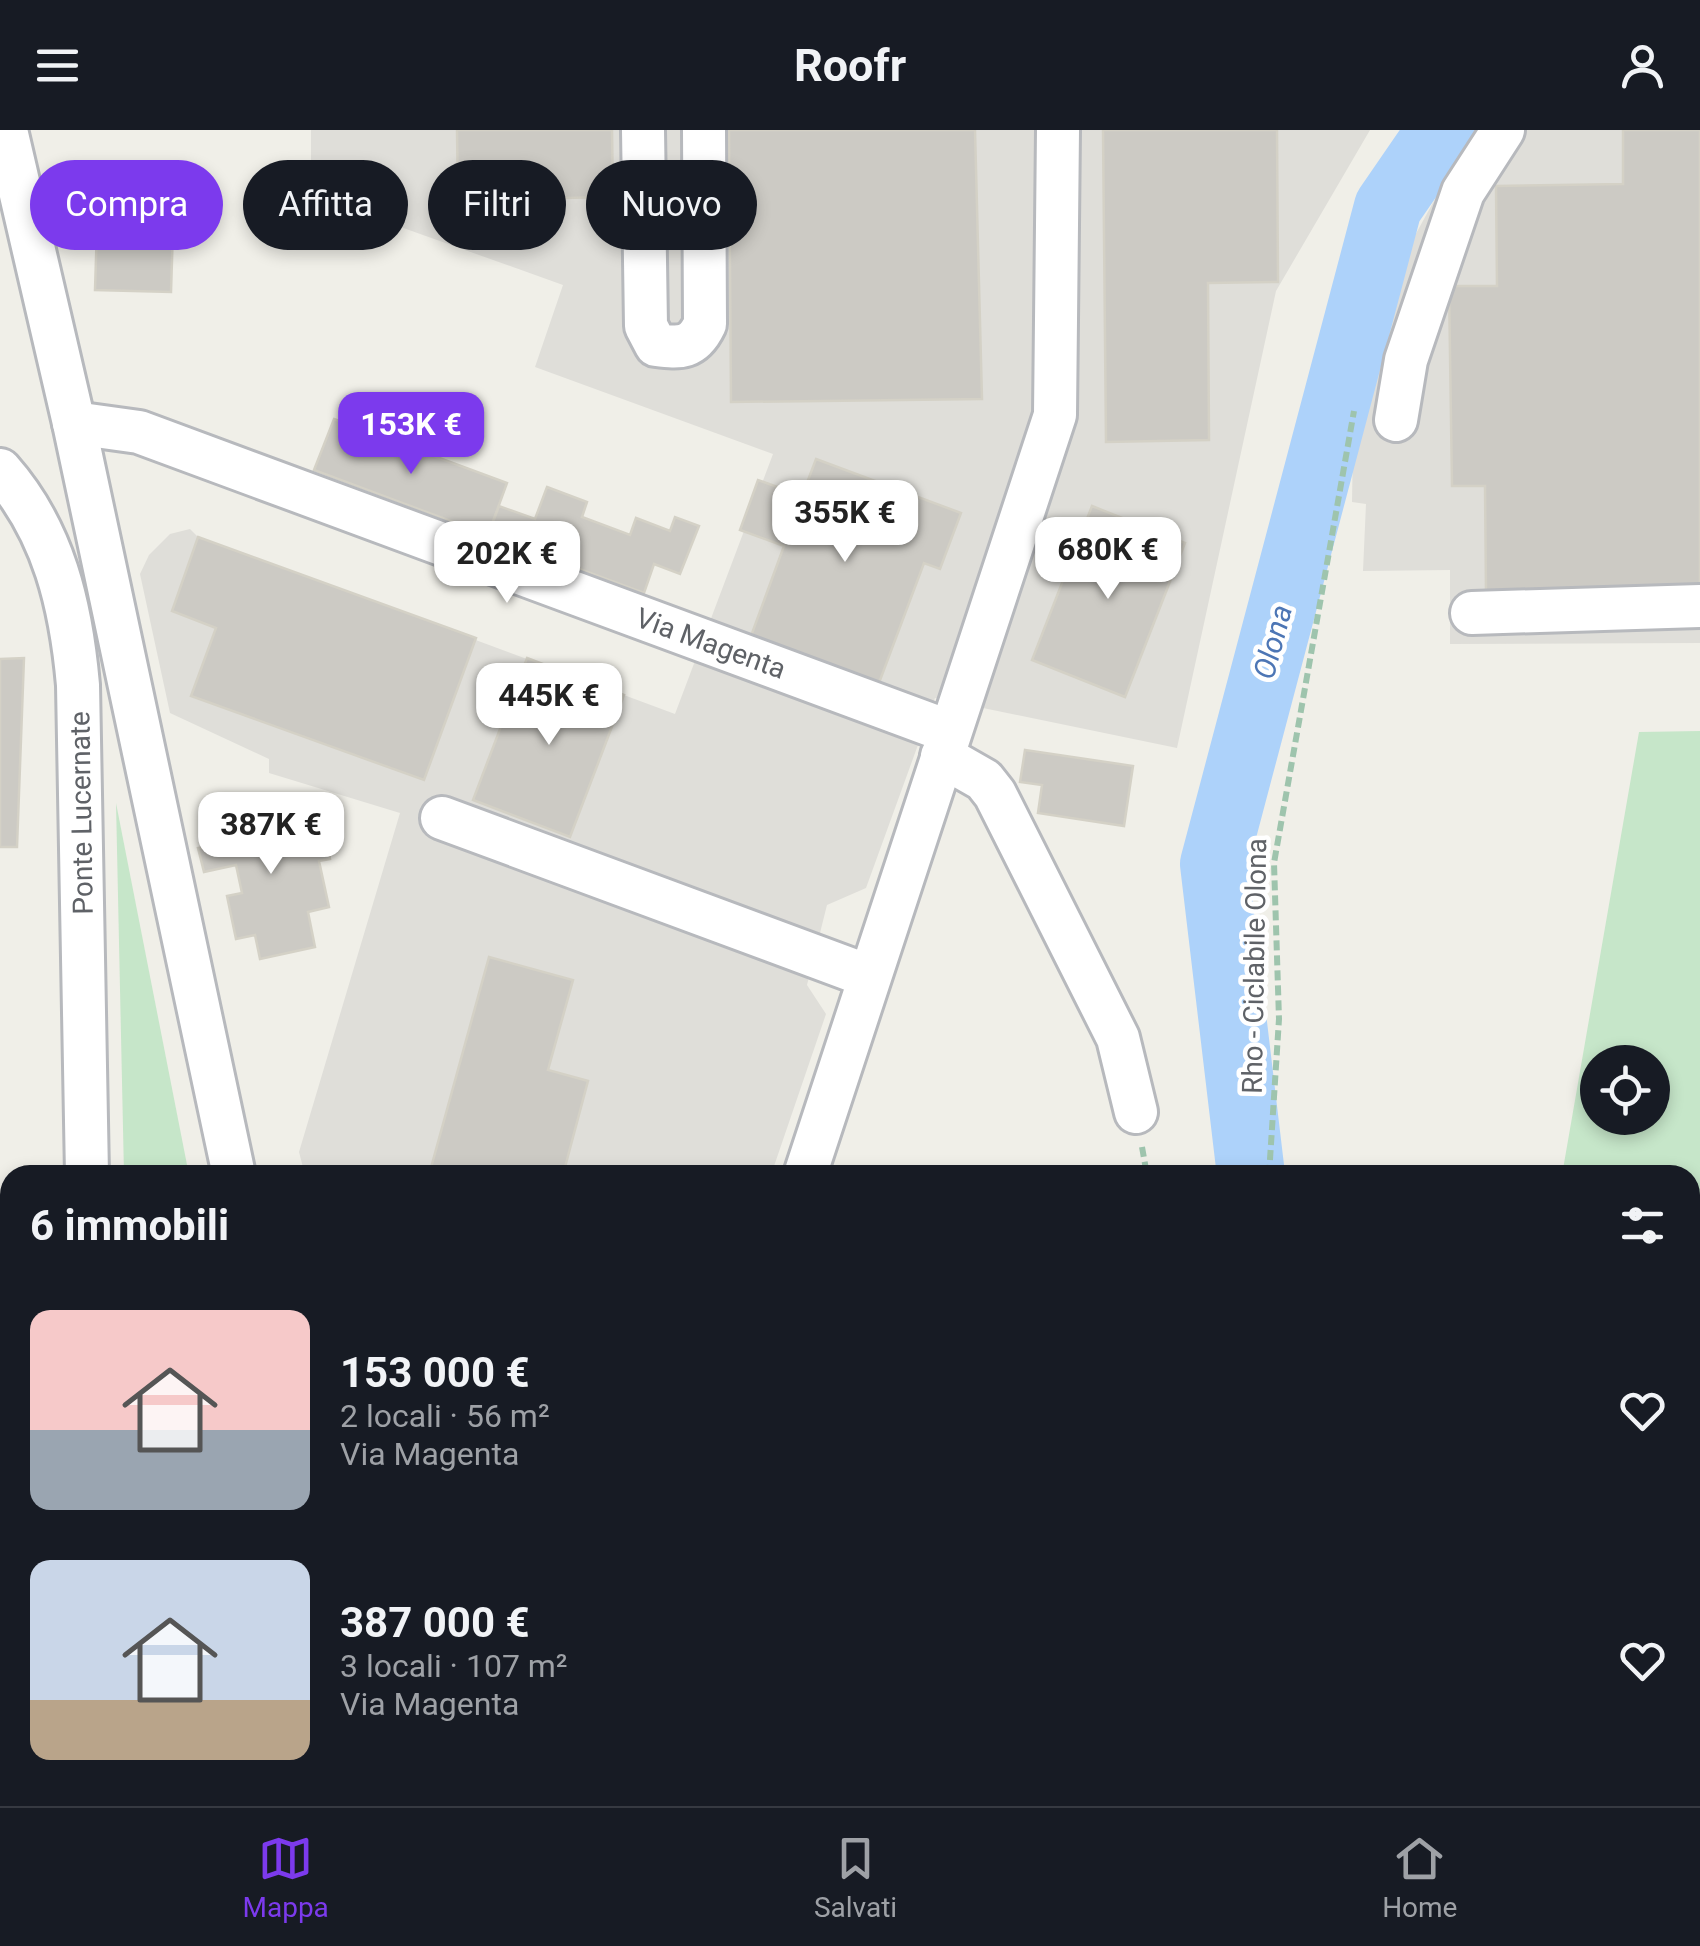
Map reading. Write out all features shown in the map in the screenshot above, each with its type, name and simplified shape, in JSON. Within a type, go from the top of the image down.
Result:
[{"type":"street","points":[[6,130],[74,423],[232,1165]]},
{"type":"street","points":[[643,130],[646,326],[656,345],[681,348],[697,341],[706,324],[704,130]]},
{"type":"street","points":[[808,1165],[1056,415],[1058,130]]},
{"type":"street","points":[[1396,420],[1406,360],[1463,192],[1502,130]]},
{"type":"street","name":"Via Magenta","points":[[74,423],[140,432],[946,744],[995,794],[1118,1038],[1136,1112]]},
{"type":"street","name":"Ponte Lucernate","points":[[0,470],[47,544],[73,624],[87,1165]]},
{"type":"street","points":[[1472,613],[1700,606]]},
{"type":"street","points":[[442,818],[868,976]]},
{"type":"path","name":"Rho - Ciclabile Olona","points":[[1270,1165],[1279,1019],[1274,863],[1337,521],[1346,442],[1356,405]]},
{"type":"shaded area","points":[[311,130],[1370,130],[1276,291],[1177,748],[935,698],[866,888],[827,905],[807,985],[826,1014],[774,1165],[302,1165],[299,1152],[400,813],[269,773],[269,759],[170,713],[140,574],[149,555],[170,534],[190,529],[198,537],[675,714],[773,454],[535,367],[563,285],[465,250],[566,250],[566,160],[428,160],[428,237],[408,230],[408,160],[311,160]]},
{"type":"shaded area","points":[[1473,130],[1700,130],[1700,643],[1450,644],[1450,570],[1363,571],[1366,504],[1352,502],[1353,443],[1390,326],[1389,306],[1413,239]]},
{"type":"green space","points":[[1700,731],[1700,1165],[1564,1165],[1580,1071],[1580,1135],[1670,1135],[1670,1045],[1585,1045],[1639,732]]},
{"type":"green space","points":[[116,803],[187,1165],[124,1165]]},
{"type":"building","points":[[457,130],[612,130],[612,160],[586,160],[586,198],[566,198],[566,160],[457,160]]},
{"type":"building","points":[[729,130],[975,130],[982,399],[731,402],[730,250],[757,250],[757,160],[729,160]]},
{"type":"building","points":[[1103,130],[1277,130],[1278,282],[1208,283],[1209,440],[1106,442]]},
{"type":"building","points":[[1623,130],[1700,130],[1700,589],[1486,591],[1485,486],[1452,486],[1449,286],[1497,286],[1496,186],[1623,184]]},
{"type":"building","points":[[96,250],[172,250],[171,292],[95,290]]},
{"type":"building","points":[[334,419],[507,483],[488,535],[314,470]]},
{"type":"building","points":[[816,459],[961,513],[940,569],[924,563],[879,683],[751,636],[784,546],[740,530],[758,480],[802,496]]},
{"type":"building","points":[[547,487],[587,502],[582,517],[630,535],[636,518],[670,531],[675,517],[699,526],[680,574],[654,564],[644,593],[488,535],[499,506],[535,519]]},
{"type":"building","points":[[1092,506],[1185,543],[1125,697],[1032,660]]},
{"type":"building","points":[[198,537],[476,638],[424,780],[191,696],[216,628],[172,611]]},
{"type":"building","points":[[24,658],[17,847],[0,847],[0,659]]},
{"type":"building","points":[[527,658],[624,695],[570,837],[473,800]]},
{"type":"building","points":[[1025,750],[1133,766],[1124,826],[1038,813],[1042,785],[1020,782]]},
{"type":"building","points":[[279,802],[286,832],[323,824],[330,859],[319,861],[329,907],[308,912],[315,947],[260,959],[255,935],[236,939],[227,896],[242,893],[236,865],[204,872],[198,848],[216,845],[210,817]]},
{"type":"building","points":[[489,957],[573,980],[548,1070],[588,1081],[566,1165],[432,1165]]},
{"type":"waterway","name":"Olona","points":[[1250,1165],[1214,864],[1388,207],[1441,130]]}]
